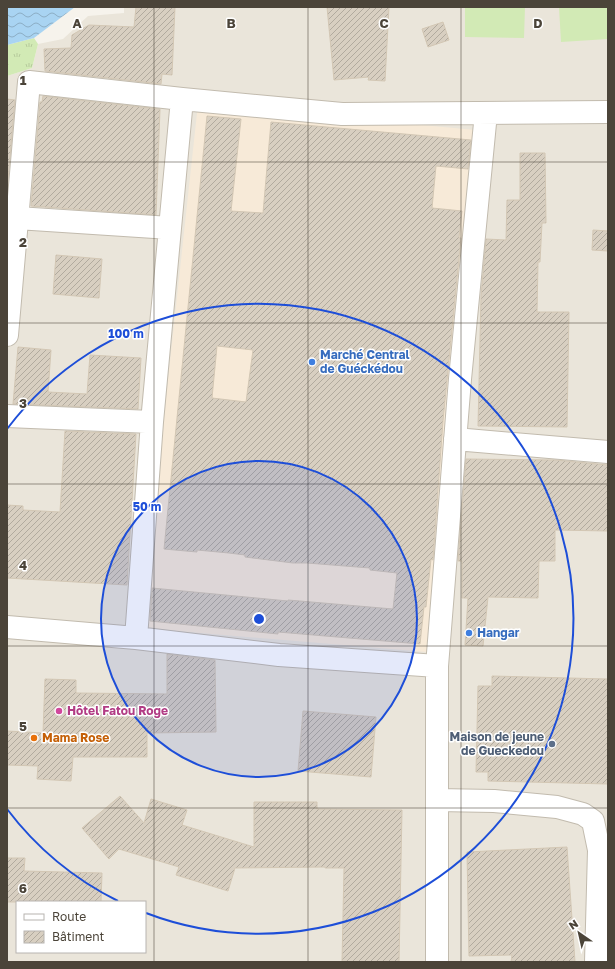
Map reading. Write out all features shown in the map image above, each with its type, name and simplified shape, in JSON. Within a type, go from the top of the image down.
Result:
[{"type":"street","points":[[7,335],[29,82],[182,99],[342,114],[608,112]]},
{"type":"street","points":[[136,638],[152,422],[182,99]]},
{"type":"street","points":[[437,962],[437,666],[460,378],[486,113]]},
{"type":"street","points":[[17,218],[170,228]]},
{"type":"street","points":[[7,416],[152,422]]},
{"type":"street","points":[[455,439],[608,452]]},
{"type":"street","points":[[7,626],[136,638],[279,655],[437,666]]},
{"type":"street","points":[[437,800],[494,801],[557,807],[583,814],[593,821],[599,850],[596,962]]},
{"type":"shaded area","points":[[124,7],[608,7],[608,962],[7,962],[7,76],[32,68],[38,44],[63,39],[88,16],[124,13]]},
{"type":"shaded area","points":[[198,104],[486,131],[427,652],[141,628]]},
{"type":"green space","points":[[465,7],[525,7],[524,38],[465,37]]},
{"type":"green space","points":[[559,7],[608,7],[608,39],[561,42]]},
{"type":"green space","points":[[34,38],[38,44],[32,68],[7,76],[7,45]]},
{"type":"water","points":[[7,7],[75,7],[34,38],[7,45]]},
{"type":"building","points":[[136,7],[175,7],[172,75],[162,74],[161,84],[45,71],[44,49],[71,48],[72,35],[89,25],[134,27]]},
{"type":"building","points":[[327,7],[389,7],[385,81],[368,80],[369,77],[334,80]]},
{"type":"building","points":[[443,22],[449,40],[428,47],[422,29]]},
{"type":"building","points":[[43,96],[160,109],[156,215],[31,206],[40,102],[42,102]]},
{"type":"building","points":[[7,99],[15,100],[7,191]]},
{"type":"building","points":[[207,116],[241,119],[231,211],[263,213],[271,122],[471,140],[468,169],[436,166],[432,208],[462,211],[459,238],[461,238],[443,421],[433,560],[431,559],[426,607],[424,607],[420,644],[278,632],[278,634],[150,621],[152,588],[393,609],[397,573],[370,570],[370,568],[293,563],[245,557],[245,555],[229,553],[164,549]],"holes":[[[217,346],[253,350],[246,402],[212,398]]]},
{"type":"building","points":[[520,153],[545,153],[546,223],[542,223],[540,262],[538,262],[537,312],[569,312],[567,427],[478,426],[481,296],[486,239],[506,240],[507,200],[520,200]]},
{"type":"building","points":[[593,230],[608,231],[608,251],[592,250]]},
{"type":"building","points":[[56,255],[102,259],[99,298],[53,294]]},
{"type":"building","points":[[18,347],[51,350],[48,392],[87,394],[90,355],[141,358],[138,409],[13,404]]},
{"type":"building","points":[[65,431],[136,434],[127,585],[7,578],[7,505],[23,506],[23,510],[60,512]]},
{"type":"building","points":[[466,459],[556,460],[608,465],[608,531],[555,530],[555,561],[539,561],[538,598],[488,597],[483,646],[465,645],[468,598],[462,598],[462,561],[458,561]]},
{"type":"building","points":[[167,654],[215,660],[216,732],[147,733],[147,757],[73,757],[71,781],[37,779],[38,766],[7,765],[7,731],[43,733],[45,679],[76,680],[76,693],[167,694]]},
{"type":"building","points":[[492,676],[608,679],[608,784],[488,781],[488,772],[476,772],[478,686],[492,686]]},
{"type":"building","points":[[303,711],[376,717],[371,777],[298,771]]},
{"type":"building","points":[[120,796],[144,823],[151,799],[187,810],[182,825],[254,847],[254,802],[317,802],[317,809],[402,810],[399,962],[342,962],[344,868],[235,868],[228,891],[176,875],[179,867],[119,849],[109,859],[82,828]]},
{"type":"building","points":[[567,847],[575,962],[511,962],[512,955],[469,956],[467,852]]},
{"type":"building","points":[[7,858],[25,858],[24,871],[102,873],[101,901],[7,902]]},
{"type":"place","name":"Marché Central de Guéckédou","points":[[312,362]]},
{"type":"place","name":"Hangar","points":[[469,633]]},
{"type":"place","name":"Hôtel Fatou Roge","points":[[59,711]]},
{"type":"place","name":"Mama Rose","points":[[34,738]]},
{"type":"place","name":"Maison de jeune de Gueckedou","points":[[552,744]]}]
